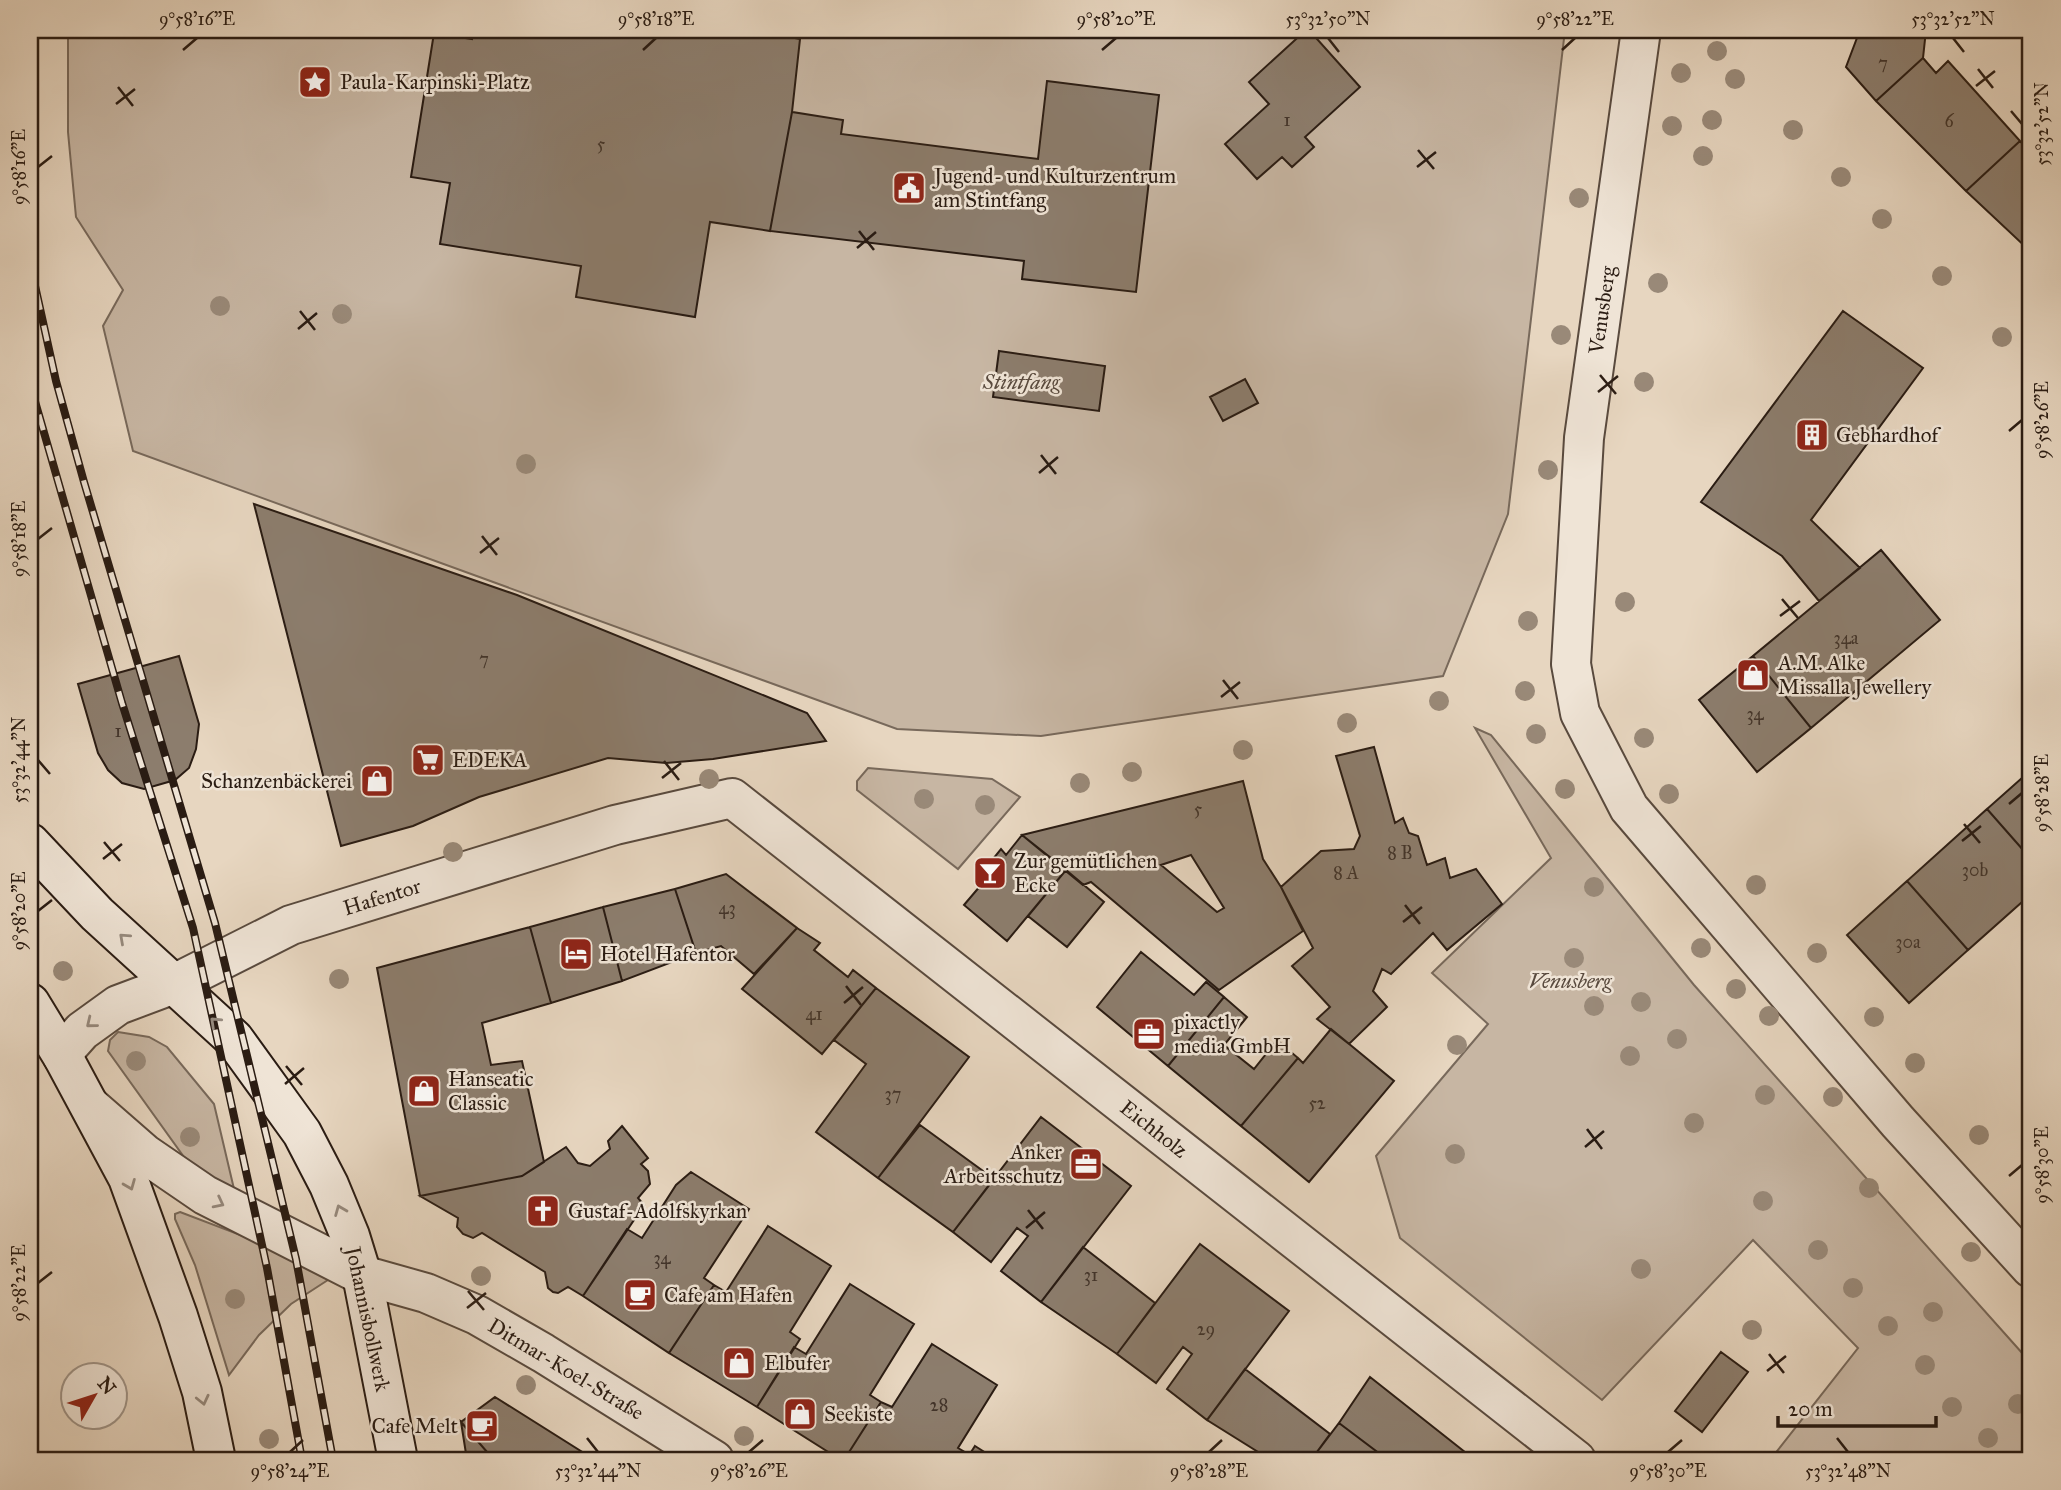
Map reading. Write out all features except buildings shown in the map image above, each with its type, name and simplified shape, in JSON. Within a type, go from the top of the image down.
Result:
[{"type":"street","name":"Venusberg","points":[[1641,30],[1584,438],[1571,664],[1580,713],[1629,808],[1898,1122],[2031,1268]]},
{"type":"street","name":"Hafentor","points":[[63,1057],[72,1041],[106,1012],[129,999],[174,984],[291,925],[615,825],[732,798]]},
{"type":"street","name":"Eichholz","points":[[732,798],[1576,1460]]},
{"type":"street","name":"Johannisbollwerk","points":[[30,842],[83,900],[233,1039],[302,1132],[329,1185],[350,1236],[362,1275],[398,1460]]},
{"type":"street","points":[[30,1003],[63,1057],[128,1178],[178,1316],[202,1392],[216,1460]]},
{"type":"street","name":"Ditmar-Koel-Straße","points":[[87,1103],[154,1161],[205,1195],[362,1275],[425,1293],[477,1315],[714,1460]]},
{"type":"green space","name":"Stintfang","points":[[68,30],[1565,30],[1508,514],[1443,676],[1041,736],[897,729],[133,451],[103,326],[123,290],[76,217],[68,132]]},
{"type":"green space","name":"Venusberg","points":[[1475,728],[1491,735],[1694,985],[2031,1363],[2031,1460],[1770,1460],[1858,1348],[1753,1240],[1602,1400],[1400,1238],[1376,1156],[1488,1024],[1432,973],[1551,858]]},
{"type":"green space","points":[[868,768],[992,779],[1020,797],[958,869],[857,790],[857,781]]},
{"type":"green space","points":[[118,1032],[149,1037],[167,1047],[214,1104],[234,1189],[200,1172],[184,1157],[108,1051],[110,1040]]},
{"type":"green space","points":[[180,1212],[332,1270],[331,1278],[291,1304],[259,1335],[229,1375],[195,1265],[175,1219],[175,1214]]},
{"type":"railway","points":[[30,263],[56,381],[84,482],[215,923],[296,1259],[333,1460]]},
{"type":"railway","points":[[30,384],[122,703],[193,928],[267,1268],[302,1460]]},
{"type":"place","name":"Paula-Karpinski-Platz","points":[[315,82]]},
{"type":"place","name":"Jugend- und Kulturzentrum am Stintfang","points":[[909,188]]},
{"type":"place","name":"Gebhardhof","points":[[1812,435]]},
{"type":"place","name":"A.M. Alke Missalla Jewellery","points":[[1753,675]]},
{"type":"place","name":"EDEKA","points":[[428,760]]},
{"type":"place","name":"Schanzenbäckerei","points":[[377,781]]},
{"type":"place","name":"Zur gemütlichen Ecke","points":[[990,873]]},
{"type":"place","name":"Hotel Hafentor","points":[[576,954]]},
{"type":"place","name":"pixactly media GmbH","points":[[1149,1034]]},
{"type":"place","name":"Hanseatic Classic","points":[[424,1091]]},
{"type":"place","name":"Anker Arbeitsschutz","points":[[1086,1164]]},
{"type":"place","name":"Gustaf-Adolfskyrkan","points":[[543,1211]]},
{"type":"place","name":"Cafe am Hafen","points":[[640,1295]]},
{"type":"place","name":"Elbufer","points":[[739,1363]]},
{"type":"place","name":"Seekiste","points":[[800,1414]]},
{"type":"place","name":"Cafe Melt","points":[[482,1426]]}]
